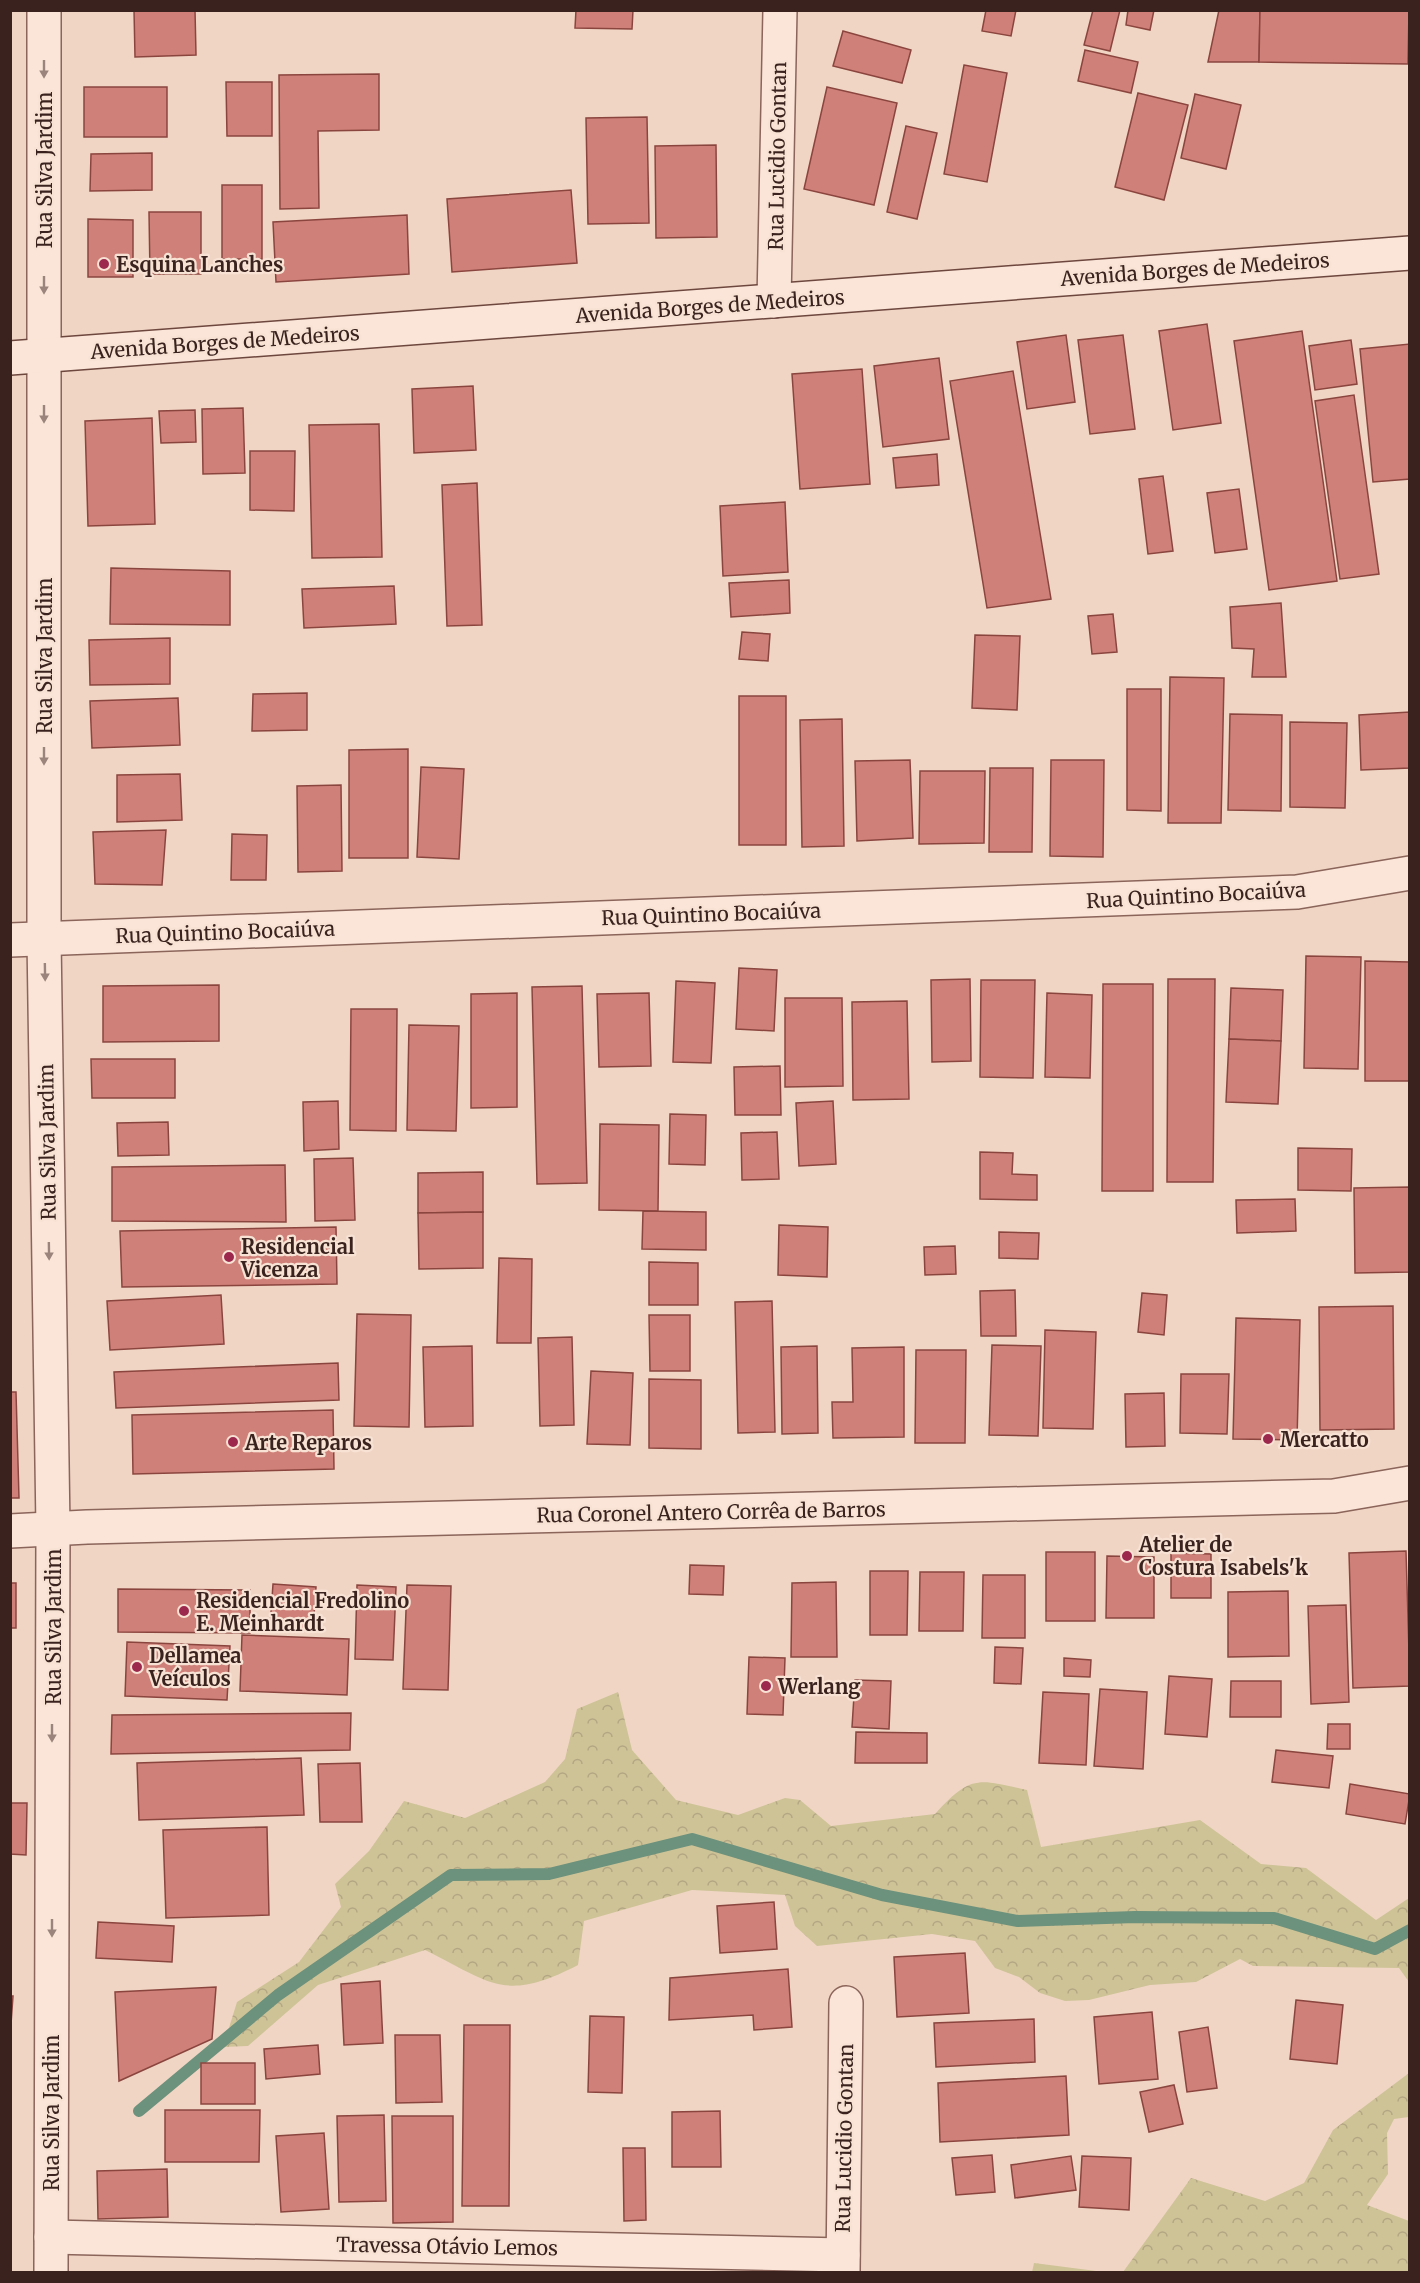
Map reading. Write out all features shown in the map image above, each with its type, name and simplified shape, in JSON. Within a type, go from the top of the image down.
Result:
[{"type":"street","name":"Rua Silva Jardim","points":[[44,10],[44,939],[53,1528],[51,2272]]},
{"type":"street","name":"Rua Lucidio Gontan","points":[[774,301],[780,10]]},
{"type":"street","name":"Avenida Borges de Medeiros","points":[[10,358],[1410,253]]},
{"type":"street","name":"Rua Quintino Bocaiúva","points":[[10,940],[1297,892],[1410,873]]},
{"type":"street","name":"Rua Coronel Antero Corrêa de Barros","points":[[10,1531],[53,1528],[1314,1497],[1334,1496],[1410,1483]]},
{"type":"street","name":"Rua Lucidio Gontan","points":[[843,2264],[846,2003]]},
{"type":"street","name":"Travessa Otávio Lemos","points":[[51,2237],[843,2264]]},
{"type":"green space","points":[[618,1692],[632,1750],[676,1800],[738,1815],[785,1798],[800,1800],[831,1826],[935,1814],[947,1801],[967,1786],[986,1782],[997,1783],[1027,1790],[1041,1847],[1200,1820],[1261,1864],[1306,1868],[1376,1920],[1409,1898],[1409,1982],[1399,1968],[1253,1966],[1240,1959],[1196,1982],[1150,1985],[1089,2000],[1065,2001],[1040,1993],[1019,1977],[995,1968],[975,1941],[932,1934],[817,1946],[795,1926],[785,1895],[692,1890],[584,1921],[578,1965],[553,1977],[515,1986],[499,1984],[466,1972],[425,1950],[318,1985],[248,2046],[223,2047],[237,2002],[299,1962],[341,1907],[335,1884],[369,1851],[404,1801],[465,1818],[545,1782],[565,1759],[577,1709]]},
{"type":"green space","points":[[1409,2073],[1409,2117],[1394,2119],[1387,2133],[1388,2174],[1367,2205],[1409,2221],[1409,2272],[1123,2272],[1191,2178],[1265,2201],[1304,2183],[1333,2130]]},
{"type":"green space","points":[[1034,2263],[1104,2272],[1032,2272]]},
{"type":"building","points":[[134,10],[195,10],[196,55],[135,57]]},
{"type":"building","points":[[576,10],[633,10],[632,29],[575,28]]},
{"type":"building","points":[[986,10],[1016,10],[1011,36],[982,31]]},
{"type":"building","points":[[1093,10],[1120,10],[1110,51],[1084,45]]},
{"type":"building","points":[[1128,10],[1154,10],[1150,30],[1126,25]]},
{"type":"building","points":[[1219,10],[1260,10],[1259,62],[1208,62]]},
{"type":"building","points":[[1260,10],[1409,10],[1408,64],[1259,62]]},
{"type":"building","points":[[843,31],[911,50],[902,83],[833,66]]},
{"type":"building","points":[[1085,50],[1138,62],[1131,93],[1078,81]]},
{"type":"building","points":[[964,65],[1007,73],[987,182],[944,174]]},
{"type":"building","points":[[379,74],[379,130],[318,131],[319,208],[280,209],[279,75]]},
{"type":"building","points":[[226,82],[272,82],[272,136],[227,136]]},
{"type":"building","points":[[84,87],[167,87],[167,137],[84,137]]},
{"type":"building","points":[[827,87],[897,103],[874,205],[804,189]]},
{"type":"building","points":[[1138,93],[1188,105],[1164,200],[1115,187]]},
{"type":"building","points":[[1195,94],[1241,105],[1226,169],[1181,158]]},
{"type":"building","points":[[647,117],[649,223],[588,224],[586,118]]},
{"type":"building","points":[[906,126],[937,133],[917,219],[887,212]]},
{"type":"building","points":[[716,145],[717,237],[656,238],[655,146]]},
{"type":"building","points":[[152,153],[152,190],[90,191],[91,154]]},
{"type":"building","points":[[222,185],[262,185],[262,259],[222,259]]},
{"type":"building","points":[[571,190],[577,263],[452,272],[447,199]]},
{"type":"building","points":[[149,212],[201,212],[201,274],[150,274]]},
{"type":"building","points":[[407,215],[409,274],[276,282],[273,222]]},
{"type":"building","points":[[88,219],[133,220],[133,277],[88,277]]},
{"type":"building","points":[[1207,324],[1221,423],[1173,430],[1159,331]]},
{"type":"building","points":[[1302,331],[1337,581],[1269,590],[1234,341]]},
{"type":"building","points":[[1066,335],[1075,402],[1027,409],[1017,342]]},
{"type":"building","points":[[1123,335],[1135,429],[1090,434],[1078,340]]},
{"type":"building","points":[[1351,340],[1357,384],[1315,390],[1309,346]]},
{"type":"building","points":[[1410,344],[1410,479],[1373,482],[1360,349]]},
{"type":"building","points":[[939,358],[949,439],[883,447],[874,366]]},
{"type":"building","points":[[862,369],[870,484],[800,489],[792,374]]},
{"type":"building","points":[[1013,371],[1051,599],[987,608],[950,381]]},
{"type":"building","points":[[473,386],[476,450],[414,453],[412,389]]},
{"type":"building","points":[[1354,395],[1379,574],[1340,579],[1315,401]]},
{"type":"building","points":[[243,408],[245,473],[203,474],[202,409]]},
{"type":"building","points":[[195,410],[196,442],[161,443],[159,411]]},
{"type":"building","points":[[152,418],[155,524],[88,526],[85,421]]},
{"type":"building","points":[[379,424],[382,557],[312,558],[309,425]]},
{"type":"building","points":[[250,451],[295,451],[294,511],[250,510]]},
{"type":"building","points":[[937,454],[939,485],[896,488],[893,458]]},
{"type":"building","points":[[1163,476],[1173,551],[1148,554],[1139,479]]},
{"type":"building","points":[[477,483],[482,625],[447,626],[442,485]]},
{"type":"building","points":[[1239,489],[1247,549],[1215,553],[1207,493]]},
{"type":"building","points":[[785,502],[788,572],[723,576],[720,506]]},
{"type":"building","points":[[111,568],[230,571],[230,625],[110,624]]},
{"type":"building","points":[[789,580],[790,613],[731,617],[729,583]]},
{"type":"building","points":[[394,586],[396,624],[304,628],[302,589]]},
{"type":"building","points":[[1281,603],[1286,677],[1252,677],[1254,649],[1232,648],[1230,607]]},
{"type":"building","points":[[1113,614],[1117,652],[1092,654],[1088,616]]},
{"type":"building","points":[[742,632],[770,634],[768,661],[739,659]]},
{"type":"building","points":[[975,635],[1020,636],[1017,710],[972,708]]},
{"type":"building","points":[[170,638],[170,684],[90,685],[89,640]]},
{"type":"building","points":[[1170,677],[1224,678],[1221,823],[1168,823]]},
{"type":"building","points":[[1127,689],[1161,689],[1161,811],[1127,810]]},
{"type":"building","points":[[307,693],[307,730],[252,731],[253,694]]},
{"type":"building","points":[[739,696],[786,696],[786,845],[739,845]]},
{"type":"building","points":[[178,698],[180,745],[92,748],[90,701]]},
{"type":"building","points":[[1410,712],[1410,768],[1361,770],[1359,715]]},
{"type":"building","points":[[1230,714],[1282,715],[1281,811],[1228,810]]},
{"type":"building","points":[[842,719],[844,846],[802,847],[800,720]]},
{"type":"building","points":[[1290,722],[1347,723],[1345,808],[1290,807]]},
{"type":"building","points":[[408,749],[408,858],[349,858],[349,750]]},
{"type":"building","points":[[910,760],[913,838],[857,841],[855,761]]},
{"type":"building","points":[[1051,760],[1104,760],[1103,857],[1050,856]]},
{"type":"building","points":[[421,767],[464,769],[459,859],[417,857]]},
{"type":"building","points":[[990,768],[1033,768],[1032,852],[989,852]]},
{"type":"building","points":[[920,771],[985,771],[984,843],[919,844]]},
{"type":"building","points":[[180,774],[182,820],[117,822],[117,775]]},
{"type":"building","points":[[341,785],[342,871],[298,872],[297,786]]},
{"type":"building","points":[[166,830],[162,885],[95,884],[93,832]]},
{"type":"building","points":[[232,834],[267,835],[266,880],[231,880]]},
{"type":"building","points":[[1306,956],[1361,957],[1358,1069],[1304,1068]]},
{"type":"building","points":[[1365,961],[1410,962],[1410,1081],[1365,1081]]},
{"type":"building","points":[[739,968],[777,970],[774,1031],[736,1029]]},
{"type":"building","points":[[970,979],[971,1061],[932,1062],[931,980]]},
{"type":"building","points":[[1168,979],[1215,979],[1213,1182],[1167,1182]]},
{"type":"building","points":[[981,980],[1035,980],[1033,1078],[980,1077]]},
{"type":"building","points":[[676,981],[715,983],[711,1063],[673,1062]]},
{"type":"building","points":[[1103,984],[1153,984],[1153,1191],[1102,1191]]},
{"type":"building","points":[[219,985],[219,1041],[103,1042],[103,986]]},
{"type":"building","points":[[582,986],[587,1183],[537,1184],[532,987]]},
{"type":"building","points":[[1231,988],[1283,990],[1281,1041],[1229,1039]]},
{"type":"building","points":[[517,993],[517,1107],[471,1108],[471,994]]},
{"type":"building","points":[[649,993],[651,1066],[599,1067],[597,994]]},
{"type":"building","points":[[1047,993],[1092,995],[1090,1078],[1045,1077]]},
{"type":"building","points":[[785,998],[842,998],[843,1086],[785,1087]]},
{"type":"building","points":[[907,1001],[909,1099],[853,1100],[852,1002]]},
{"type":"building","points":[[351,1009],[397,1009],[396,1131],[350,1130]]},
{"type":"building","points":[[409,1025],[459,1026],[456,1131],[407,1130]]},
{"type":"building","points":[[1229,1039],[1281,1041],[1278,1104],[1226,1102]]},
{"type":"building","points":[[91,1059],[175,1059],[175,1098],[92,1098]]},
{"type":"building","points":[[780,1066],[781,1115],[735,1115],[734,1067]]},
{"type":"building","points":[[338,1101],[339,1149],[304,1151],[303,1102]]},
{"type":"building","points":[[833,1101],[836,1164],[799,1166],[796,1103]]},
{"type":"building","points":[[670,1114],[706,1115],[705,1165],[669,1164]]},
{"type":"building","points":[[168,1122],[169,1155],[118,1156],[117,1123]]},
{"type":"building","points":[[600,1124],[659,1125],[658,1211],[599,1210]]},
{"type":"building","points":[[777,1132],[779,1179],[742,1180],[741,1133]]},
{"type":"building","points":[[1298,1148],[1352,1149],[1351,1191],[1298,1190]]},
{"type":"building","points":[[980,1152],[1013,1153],[1012,1174],[1037,1175],[1037,1200],[980,1199]]},
{"type":"building","points":[[353,1158],[355,1220],[315,1221],[314,1159]]},
{"type":"building","points":[[285,1165],[286,1222],[112,1221],[112,1167]]},
{"type":"building","points":[[483,1172],[483,1212],[418,1213],[418,1173]]},
{"type":"building","points":[[1410,1187],[1410,1272],[1355,1273],[1354,1188]]},
{"type":"building","points":[[1295,1199],[1296,1231],[1237,1233],[1236,1200]]},
{"type":"building","points":[[643,1211],[706,1212],[706,1250],[642,1249]]},
{"type":"building","points":[[483,1212],[483,1268],[419,1269],[418,1213]]},
{"type":"building","points":[[779,1225],[828,1227],[827,1277],[778,1275]]},
{"type":"building","name":"Residencial Vicenza","points":[[336,1227],[337,1284],[122,1287],[120,1231]]},
{"type":"building","points":[[999,1232],[1039,1233],[1038,1259],[999,1258]]},
{"type":"building","points":[[955,1246],[956,1274],[925,1275],[924,1247]]},
{"type":"building","points":[[499,1258],[532,1259],[531,1343],[497,1343]]},
{"type":"building","points":[[649,1262],[698,1263],[698,1305],[649,1305]]},
{"type":"building","points":[[1015,1290],[1016,1336],[981,1336],[980,1291]]},
{"type":"building","points":[[1142,1293],[1167,1295],[1164,1335],[1138,1332]]},
{"type":"building","points":[[221,1295],[224,1344],[110,1350],[107,1301]]},
{"type":"building","points":[[772,1301],[775,1432],[738,1433],[735,1302]]},
{"type":"building","points":[[1393,1306],[1394,1429],[1320,1430],[1319,1307]]},
{"type":"building","points":[[357,1314],[411,1315],[409,1427],[354,1426]]},
{"type":"building","points":[[649,1315],[690,1315],[690,1371],[650,1371]]},
{"type":"building","points":[[1236,1318],[1300,1320],[1297,1440],[1233,1439]]},
{"type":"building","points":[[1045,1330],[1096,1332],[1093,1429],[1043,1428]]},
{"type":"building","points":[[572,1337],[574,1425],[540,1426],[538,1338]]},
{"type":"building","points":[[992,1345],[1041,1346],[1038,1436],[989,1435]]},
{"type":"building","points":[[472,1346],[473,1426],[425,1427],[423,1347]]},
{"type":"building","points":[[817,1346],[818,1433],[782,1434],[781,1347]]},
{"type":"building","points":[[904,1347],[904,1437],[833,1438],[832,1402],[853,1402],[852,1348]]},
{"type":"building","points":[[916,1350],[966,1350],[965,1443],[915,1443]]},
{"type":"building","points":[[338,1363],[339,1400],[116,1408],[114,1372]]},
{"type":"building","points":[[591,1371],[633,1373],[630,1445],[587,1444]]},
{"type":"building","points":[[1181,1374],[1229,1374],[1227,1434],[1180,1433]]},
{"type":"building","points":[[649,1379],[701,1380],[701,1449],[649,1448]]},
{"type":"building","points":[[10,1392],[16,1392],[19,1498],[10,1498]]},
{"type":"building","points":[[1164,1393],[1165,1446],[1126,1447],[1125,1394]]},
{"type":"building","name":"Arte Reparos","points":[[333,1410],[334,1469],[133,1474],[132,1415]]},
{"type":"building","points":[[1406,1551],[1410,1686],[1353,1688],[1349,1553]]},
{"type":"building","points":[[1046,1552],[1095,1552],[1095,1621],[1046,1621]]},
{"type":"building","points":[[1171,1553],[1211,1554],[1211,1598],[1171,1598]]},
{"type":"building","points":[[1107,1556],[1154,1557],[1154,1618],[1106,1618]]},
{"type":"building","points":[[690,1565],[724,1566],[723,1595],[689,1594]]},
{"type":"building","points":[[870,1571],[908,1571],[907,1635],[870,1635]]},
{"type":"building","points":[[920,1572],[964,1572],[963,1631],[919,1631]]},
{"type":"building","points":[[983,1575],[1025,1575],[1025,1638],[982,1638]]},
{"type":"building","points":[[836,1582],[837,1657],[791,1657],[792,1583]]},
{"type":"building","points":[[10,1583],[16,1583],[16,1628],[10,1628]]},
{"type":"building","points":[[273,1584],[316,1587],[313,1630],[270,1627]]},
{"type":"building","points":[[357,1585],[396,1587],[393,1660],[355,1659]]},
{"type":"building","points":[[407,1585],[451,1586],[448,1690],[403,1689]]},
{"type":"building","name":"Residencial Fredolino E. Meinhardt","points":[[118,1589],[250,1590],[250,1633],[118,1632]]},
{"type":"building","points":[[1288,1591],[1289,1656],[1228,1657],[1228,1592]]},
{"type":"building","points":[[1346,1605],[1349,1702],[1311,1704],[1308,1606]]},
{"type":"building","points":[[242,1635],[349,1639],[347,1695],[240,1691]]},
{"type":"building","points":[[127,1642],[230,1646],[227,1700],[125,1696]]},
{"type":"building","points":[[995,1647],[1023,1648],[1021,1684],[994,1683]]},
{"type":"building","name":"Werlang","points":[[749,1657],[785,1658],[783,1715],[747,1714]]},
{"type":"building","points":[[1064,1658],[1091,1660],[1090,1677],[1064,1676]]},
{"type":"building","points":[[1169,1676],[1212,1679],[1207,1737],[1165,1734]]},
{"type":"building","points":[[855,1680],[891,1681],[889,1729],[852,1727]]},
{"type":"building","points":[[1231,1681],[1281,1681],[1281,1717],[1230,1717]]},
{"type":"building","points":[[1100,1689],[1147,1692],[1143,1769],[1094,1766]]},
{"type":"building","points":[[1043,1692],[1089,1694],[1086,1765],[1039,1763]]},
{"type":"building","points":[[351,1713],[350,1750],[111,1754],[112,1715]]},
{"type":"building","points":[[1328,1724],[1350,1724],[1350,1749],[1327,1749]]},
{"type":"building","points":[[856,1732],[927,1733],[927,1763],[855,1763]]},
{"type":"building","points":[[1276,1750],[1333,1756],[1329,1788],[1272,1782]]},
{"type":"building","points":[[301,1758],[304,1815],[139,1820],[137,1763]]},
{"type":"building","points":[[360,1763],[362,1822],[320,1822],[318,1764]]},
{"type":"building","points":[[1350,1784],[1410,1794],[1405,1824],[1346,1814]]},
{"type":"building","points":[[10,1803],[27,1803],[26,1855],[10,1854]]},
{"type":"building","points":[[267,1827],[269,1915],[166,1918],[163,1830]]},
{"type":"building","points":[[774,1902],[777,1949],[720,1953],[717,1906]]},
{"type":"building","points":[[98,1922],[174,1926],[172,1962],[96,1958]]},
{"type":"building","points":[[965,1953],[969,2013],[897,2017],[894,1957]]},
{"type":"building","points":[[788,1969],[792,2027],[754,2030],[753,2015],[669,2020],[670,1978]]},
{"type":"building","points":[[380,1981],[383,2043],[344,2045],[341,1984]]},
{"type":"building","points":[[216,1987],[212,2039],[119,2081],[115,1992]]},
{"type":"building","points":[[10,1996],[13,1996],[10,2038]]},
{"type":"building","points":[[1296,2000],[1343,2005],[1337,2064],[1290,2059]]},
{"type":"building","points":[[1152,2012],[1158,2079],[1099,2084],[1094,2017]]},
{"type":"building","points":[[590,2016],[624,2017],[622,2093],[588,2092]]},
{"type":"building","points":[[1034,2019],[1035,2062],[936,2067],[934,2023]]},
{"type":"building","points":[[464,2025],[510,2025],[509,2206],[462,2206]]},
{"type":"building","points":[[1208,2027],[1217,2088],[1187,2092],[1179,2032]]},
{"type":"building","points":[[395,2035],[440,2035],[442,2102],[396,2103]]},
{"type":"building","points":[[318,2045],[320,2074],[266,2079],[264,2049]]},
{"type":"building","points":[[201,2063],[255,2063],[255,2104],[201,2104]]},
{"type":"building","points":[[1066,2076],[1069,2135],[940,2142],[938,2083]]},
{"type":"building","points":[[1174,2085],[1183,2124],[1149,2132],[1140,2092]]},
{"type":"building","points":[[165,2110],[260,2110],[259,2162],[165,2162]]},
{"type":"building","points":[[720,2111],[721,2167],[672,2167],[672,2112]]},
{"type":"building","points":[[384,2115],[386,2201],[339,2202],[337,2116]]},
{"type":"building","points":[[392,2116],[453,2116],[453,2222],[393,2223]]},
{"type":"building","points":[[324,2133],[329,2209],[281,2212],[276,2136]]},
{"type":"building","points":[[623,2148],[645,2148],[646,2220],[624,2221]]},
{"type":"building","points":[[992,2155],[995,2192],[956,2195],[952,2158]]},
{"type":"building","points":[[1071,2156],[1076,2190],[1015,2198],[1011,2165]]},
{"type":"building","points":[[1082,2156],[1131,2158],[1129,2210],[1079,2207]]},
{"type":"building","points":[[167,2169],[168,2217],[98,2219],[97,2171]]},
{"type":"waterway","points":[[139,2111],[278,1995],[451,1875],[549,1874],[692,1839],[882,1895],[1018,1921],[1135,1917],[1274,1918],[1375,1949],[1410,1930]]},
{"type":"place","name":"Esquina Lanches","points":[[104,264]]},
{"type":"place","name":"Residencial Vicenza","points":[[229,1257]]},
{"type":"place","name":"Mercatto","points":[[1268,1439]]},
{"type":"place","name":"Arte Reparos","points":[[233,1442]]},
{"type":"place","name":"Atelier de Costura Isabels'k","points":[[1127,1556]]},
{"type":"place","name":"Residencial Fredolino E. Meinhardt","points":[[184,1611]]},
{"type":"place","name":"Dellamea Veículos","points":[[137,1667]]},
{"type":"place","name":"Werlang","points":[[766,1686]]}]
